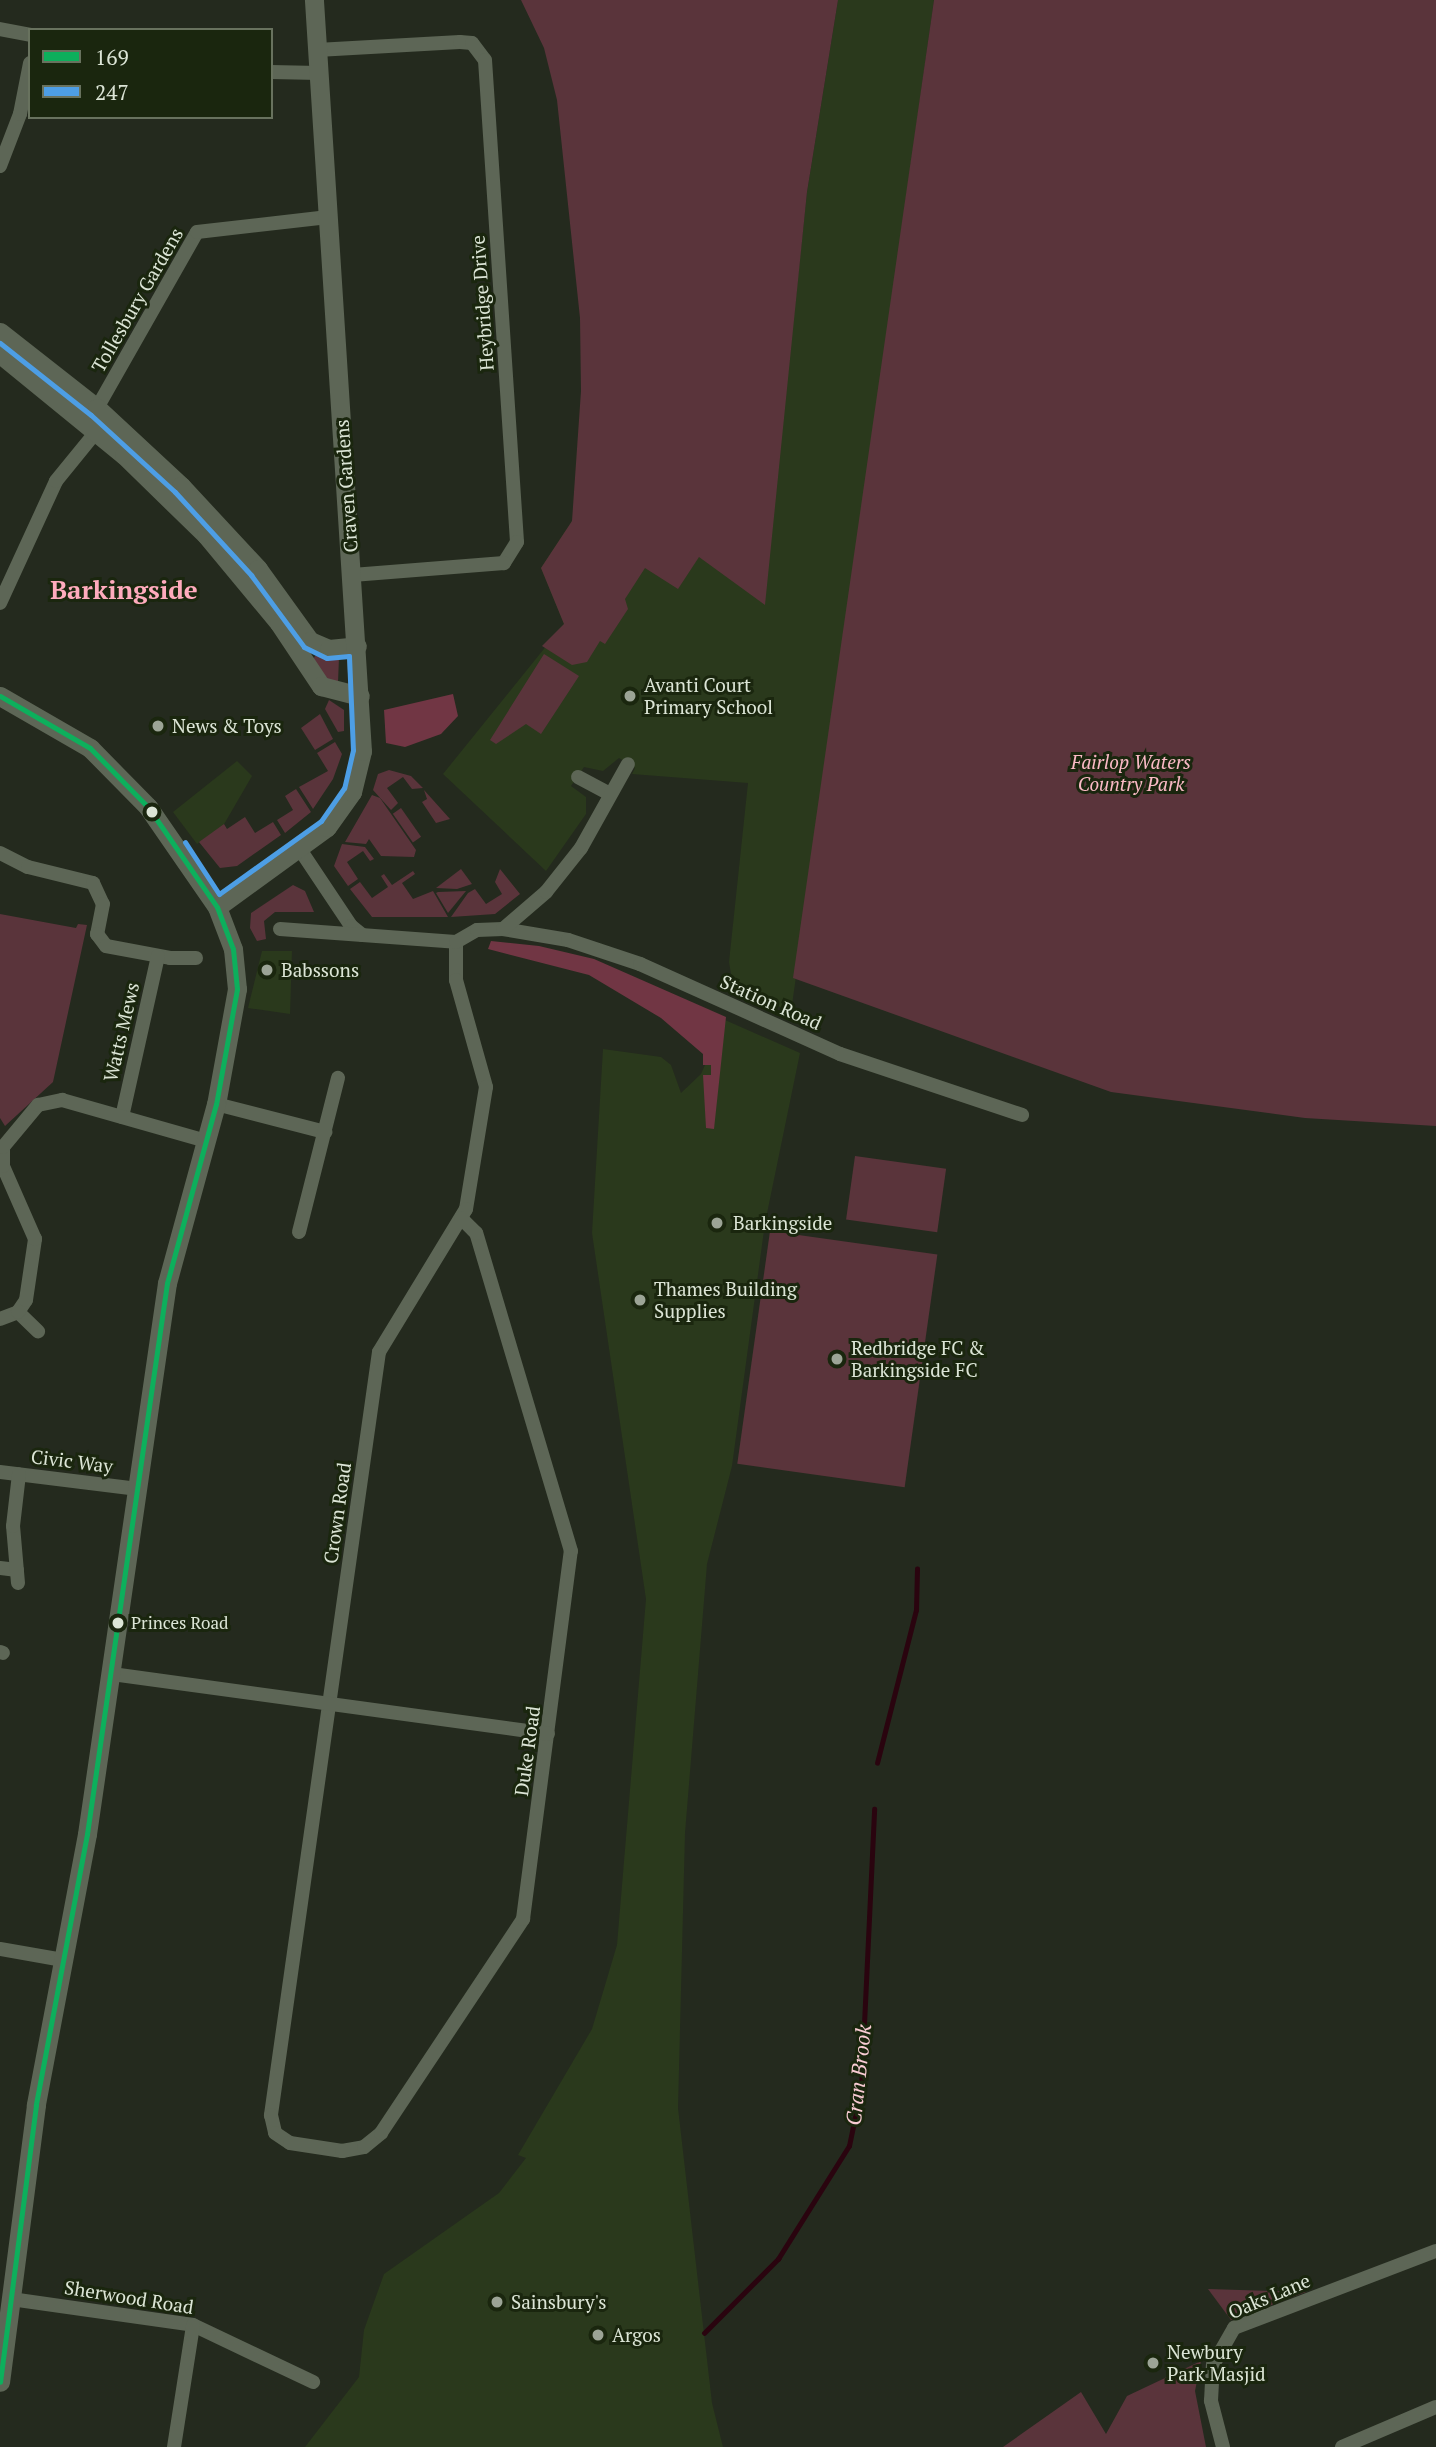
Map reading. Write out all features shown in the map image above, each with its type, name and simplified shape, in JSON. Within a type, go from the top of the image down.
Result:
[{"type":"street","name":"Craven Gardens","points":[[217,907],[327,827],[352,792],[362,751],[314,0]]},
{"type":"street","points":[[0,29],[28,34]]},
{"type":"street","name":"Heybridge Drive","points":[[317,50],[460,42],[472,43],[485,60],[517,542],[504,563],[352,575]]},
{"type":"street","points":[[273,72],[319,73]]},
{"type":"street","points":[[0,166],[20,114],[28,73]]},
{"type":"street","name":"Tollesbury Gardens","points":[[96,432],[97,408],[197,232],[328,217]]},
{"type":"street","points":[[0,332],[97,408],[218,524],[258,569],[304,646],[321,686],[360,696]]},
{"type":"street","points":[[0,354],[96,432],[206,535],[304,646],[330,649],[357,646]]},
{"type":"street","points":[[0,603],[56,481],[96,432]]},
{"type":"street","points":[[0,696],[62,729],[123,777],[217,907],[233,949],[237,989],[216,1104],[167,1283],[112,1674],[36,2105],[11,2299],[4,2324],[0,2382]]},
{"type":"street","points":[[280,929],[456,943],[477,930],[503,929],[563,873],[601,816],[608,793],[628,764]]},
{"type":"street","points":[[578,777],[608,793]]},
{"type":"street","points":[[299,848],[351,926],[362,935]]},
{"type":"street","points":[[0,853],[28,867],[93,883],[103,904],[100,941],[158,956],[196,958]]},
{"type":"street","name":"Station Road","points":[[503,929],[568,940],[640,964],[852,1058],[1022,1115]]},
{"type":"street","name":"Crown Road","points":[[271,2115],[379,1352],[461,1217],[486,1087],[456,979],[456,943]]},
{"type":"street","name":"Watts Mews","points":[[122,1117],[158,956]]},
{"type":"street","points":[[299,1232],[338,1078]]},
{"type":"street","points":[[0,1320],[18,1312],[26,1300],[35,1239],[3,1166],[5,1141],[38,1105],[52,1099],[206,1141]]},
{"type":"street","points":[[216,1104],[325,1132]]},
{"type":"street","name":"Duke Road","points":[[271,2115],[275,2133],[290,2143],[342,2151],[364,2147],[381,2133],[520,1926],[571,1551],[475,1234],[461,1217]]},
{"type":"street","points":[[18,1312],[38,1331]]},
{"type":"street","name":"Civic Way","points":[[0,1472],[138,1489]]},
{"type":"street","points":[[0,1568],[18,1577],[13,1525],[19,1474]]},
{"type":"street","points":[[112,1674],[548,1734]]},
{"type":"street","points":[[0,1949],[63,1960]]},
{"type":"street","name":"Oaks Lane","points":[[1223,2447],[1211,2401],[1213,2365],[1234,2328],[1436,2252]]},
{"type":"street","name":"Sherwood Road","points":[[11,2299],[193,2325],[313,2382]]},
{"type":"street","points":[[174,2447],[193,2325]]},
{"type":"street","points":[[1342,2447],[1436,2407]]},
{"type":"shaded area","points":[[838,0],[934,0],[791,1012],[733,986],[729,962],[748,783],[632,774],[635,768],[619,758],[603,771],[584,767],[571,786],[586,797],[586,814],[546,871],[443,774],[564,624],[541,568],[572,521],[776,483],[807,192]]},
{"type":"shaded area","points":[[453,694],[458,716],[441,734],[405,747],[386,743],[384,710]]},
{"type":"shaded area","points":[[237,761],[252,776],[223,826],[197,844],[173,812]]},
{"type":"shaded area","points":[[491,941],[539,946],[594,959],[726,1017],[714,1129],[706,1128],[703,1075],[711,1075],[711,1065],[703,1065],[703,1054],[661,1018],[589,975],[488,949]]},
{"type":"shaded area","points":[[262,951],[292,951],[290,1014],[248,1008]]},
{"type":"shaded area","points":[[725,1020],[800,1053],[765,1223],[732,1466],[707,1564],[685,1833],[678,2108],[712,2403],[723,2447],[305,2447],[359,2377],[364,2330],[384,2274],[499,2193],[526,2158],[518,2155],[592,2029],[617,1945],[646,1599],[592,1233],[603,1049],[661,1057],[671,1065],[681,1093],[701,1074]]},
{"type":"green space","points":[[521,0],[838,0],[807,192],[765,605],[699,557],[678,589],[645,568],[625,599],[628,609],[605,644],[600,641],[587,662],[572,665],[542,646],[564,624],[541,568],[572,521],[581,391],[580,318],[557,100],[544,48]]},
{"type":"green space","name":"Fairlop Waters Country Park","points":[[934,0],[1436,0],[1436,1126],[1305,1118],[1111,1092],[793,978]]},
{"type":"green space","points":[[544,654],[579,676],[541,734],[526,724],[496,744],[490,740]]},
{"type":"green space","points":[[316,655],[339,658],[338,682],[330,683],[313,659]]},
{"type":"green space","points":[[329,700],[344,710],[344,731],[338,732],[325,709]]},
{"type":"green space","points":[[320,714],[333,739],[315,750],[301,728]]},
{"type":"green space","points":[[335,742],[342,754],[333,779],[313,809],[299,787],[328,771],[317,753]]},
{"type":"green space","points":[[389,770],[411,776],[423,788],[412,789],[403,777],[387,788],[398,803],[391,810],[373,790],[378,774]]},
{"type":"green space","points":[[296,789],[311,812],[285,833],[277,820],[293,810],[285,796]]},
{"type":"green space","points":[[424,790],[450,819],[436,823],[422,802],[427,799]]},
{"type":"green space","points":[[372,795],[380,798],[416,850],[414,857],[381,856],[369,839],[366,844],[345,842]]},
{"type":"green space","points":[[401,808],[421,837],[413,842],[393,814]]},
{"type":"green space","points":[[245,817],[255,833],[273,822],[281,835],[237,866],[220,868],[199,842],[224,824],[227,829]]},
{"type":"green space","points":[[342,844],[365,847],[374,859],[370,861],[363,851],[347,862],[358,879],[348,886],[334,866]]},
{"type":"green space","points":[[461,869],[472,884],[457,889],[436,888]]},
{"type":"green space","points":[[500,869],[520,894],[495,914],[451,917],[468,893],[475,889],[486,904],[502,894],[495,882]]},
{"type":"green space","points":[[413,871],[415,874],[402,883],[413,899],[433,891],[448,917],[372,917],[350,889],[360,882],[372,898],[388,887],[381,876],[384,874],[392,885]]},
{"type":"green space","points":[[293,885],[305,891],[314,912],[275,912],[264,921],[266,939],[257,941],[250,928],[251,913]]},
{"type":"green space","points":[[466,891],[448,913],[436,893],[438,892]]},
{"type":"green space","points":[[0,914],[76,928],[78,924],[87,925],[53,1082],[5,1126],[0,1118]]},
{"type":"green space","points":[[855,1156],[946,1169],[937,1232],[846,1219]]},
{"type":"green space","name":"Redbridge FC & Barkingside FC","points":[[770,1231],[937,1255],[905,1487],[737,1464]]},
{"type":"green space","points":[[1208,2289],[1306,2292],[1231,2320]]},
{"type":"green space","points":[[1201,2361],[1195,2391],[1206,2447],[1003,2447],[1081,2392],[1106,2434],[1127,2396]]},
{"type":"waterway","name":"Cran Brook","points":[[877,1763],[916,1610],[917,1569]]},
{"type":"waterway","name":"Cran Brook","points":[[704,2333],[778,2259],[849,2146],[861,2088],[874,1809]]},
{"type":"transit line","name":"247","points":[[0,343],[91,415],[175,492],[251,575],[304,647],[327,658],[349,656],[353,750],[344,788],[321,821],[219,894],[185,842]]},
{"type":"transit line","name":"169","points":[[0,696],[90,748],[148,807],[217,907],[233,949],[237,989],[216,1104],[167,1283],[87,1834],[36,2105],[0,2382]]},
{"type":"place","name":"Avanti Court Primary School","points":[[630,696]]},
{"type":"place","name":"News & Toys","points":[[158,726]]},
{"type":"place","name":"Babssons","points":[[267,970]]},
{"type":"place","name":"Barkingside","points":[[717,1223]]},
{"type":"place","name":"Thames Building Supplies","points":[[640,1300]]},
{"type":"place","name":"Redbridge FC & Barkingside FC","points":[[837,1359]]},
{"type":"place","name":"Princes Road","points":[[118,1623]]},
{"type":"place","name":"Sainsbury's","points":[[497,2302]]},
{"type":"place","name":"Argos","points":[[598,2335]]},
{"type":"place","name":"Newbury Park Masjid","points":[[1153,2363]]},
{"type":"district","name":"Barkingside","points":[[124,590]]}]
